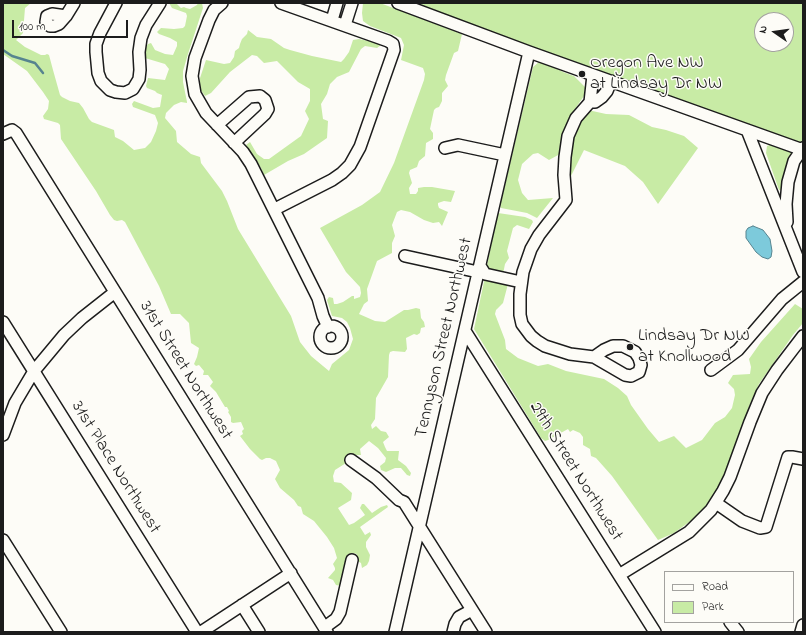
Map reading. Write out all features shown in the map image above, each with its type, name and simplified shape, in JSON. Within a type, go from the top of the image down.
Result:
[{"type":"street","points":[[66,16],[74,3]]},
{"type":"street","points":[[116,3],[100,33],[96,44],[98,73],[102,81],[110,90],[125,93],[133,89],[139,79],[139,52],[141,38],[146,25],[160,3]]},
{"type":"street","points":[[222,3],[214,10],[208,20],[195,58],[192,71],[193,88],[196,99],[203,110],[234,143],[251,164],[275,209],[318,298],[328,327]]},
{"type":"street","points":[[275,209],[340,175],[350,165],[360,147],[394,50],[392,44],[388,41],[345,24],[281,3]]},
{"type":"street","points":[[332,20],[337,3]]},
{"type":"street","points":[[345,24],[352,3]]},
{"type":"street","points":[[398,3],[529,52],[803,150],[794,161],[787,191],[787,232]]},
{"type":"street","name":"Tennyson Street Northwest","points":[[395,632],[529,52]]},
{"type":"street","points":[[593,75],[590,102],[576,118],[568,136],[564,175],[566,200],[539,235],[526,261],[521,282],[520,315],[522,324],[531,336],[546,346],[554,350],[570,354],[594,357]]},
{"type":"street","points":[[590,102],[595,102],[602,97],[607,91],[611,81]]},
{"type":"street","points":[[217,125],[249,97],[260,96],[265,100],[268,109],[265,114],[234,143]]},
{"type":"street","points":[[747,130],[803,272]]},
{"type":"street","name":"31st Street Northwest","points":[[8,132],[20,139],[326,630]]},
{"type":"street","points":[[445,148],[458,146],[505,155]]},
{"type":"street","points":[[406,256],[479,269],[485,274],[521,282]]},
{"type":"street","points":[[711,370],[738,350],[782,299],[803,282]]},
{"type":"street","points":[[3,435],[15,403],[34,371],[68,331],[115,292]]},
{"type":"street","name":"31st Place Northwest","points":[[3,322],[197,632]]},
{"type":"street","name":"29th Street Northwest","points":[[465,331],[655,632]]},
{"type":"street","points":[[619,575],[689,532],[707,515],[716,503],[730,477],[762,393],[777,370],[803,336]]},
{"type":"street","points":[[716,503],[746,523],[760,528],[766,528],[788,457],[803,459]]},
{"type":"street","points":[[351,460],[376,478],[399,500],[404,502],[486,632]]},
{"type":"street","points":[[3,540],[61,632]]},
{"type":"street","points":[[326,630],[340,612],[352,560]]},
{"type":"street","points":[[201,632],[291,573]]},
{"type":"street","points":[[242,605],[259,632]]},
{"type":"street","points":[[453,632],[455,624],[459,618],[472,610]]},
{"type":"street","points":[[731,623],[738,632]]},
{"type":"street","points":[[801,632],[803,625]]},
{"type":"green space","points":[[3,3],[31,3],[25,8],[23,33],[16,40],[25,47],[41,55],[49,55],[60,95],[70,101],[79,103],[92,122],[114,130],[115,137],[123,141],[134,150],[145,148],[151,142],[158,123],[155,115],[133,107],[132,104],[134,101],[153,108],[160,107],[162,95],[147,88],[146,86],[148,78],[165,80],[169,69],[165,64],[145,58],[144,50],[148,44],[151,43],[155,50],[173,55],[177,42],[157,32],[161,28],[183,28],[185,26],[187,16],[186,13],[172,8],[169,3],[176,3],[181,8],[184,7],[190,9],[198,3],[202,3],[203,8],[183,71],[183,82],[187,103],[181,102],[174,105],[166,113],[165,118],[176,131],[177,142],[191,154],[200,157],[201,163],[222,191],[238,229],[291,316],[300,342],[311,356],[329,371],[332,364],[349,350],[353,339],[347,322],[342,318],[332,316],[327,300],[329,297],[333,298],[334,304],[337,304],[352,296],[354,296],[354,299],[360,297],[361,293],[360,287],[346,272],[320,228],[362,205],[380,192],[394,163],[425,74],[423,68],[401,60],[404,45],[401,38],[370,26],[363,21],[363,3],[380,3],[462,34],[458,51],[454,53],[446,75],[445,80],[448,86],[442,93],[442,101],[439,107],[434,110],[430,129],[433,133],[433,139],[426,143],[425,156],[419,161],[417,167],[410,170],[409,173],[412,183],[409,188],[410,194],[416,194],[418,188],[424,187],[455,191],[451,202],[444,201],[438,203],[439,208],[448,212],[442,226],[439,222],[433,223],[424,220],[410,212],[401,210],[397,212],[392,225],[395,236],[392,243],[392,253],[377,261],[367,289],[368,301],[364,304],[359,314],[375,321],[385,322],[404,310],[416,308],[420,309],[421,318],[425,327],[421,328],[420,333],[417,335],[414,334],[406,338],[407,349],[405,352],[390,352],[388,377],[376,398],[375,419],[371,425],[372,429],[376,426],[381,431],[386,432],[389,437],[383,442],[387,451],[399,451],[398,460],[406,466],[411,473],[410,476],[407,475],[401,468],[395,468],[386,472],[381,470],[380,466],[385,462],[386,458],[378,448],[369,441],[360,449],[361,455],[350,455],[346,463],[335,470],[333,476],[334,482],[341,483],[352,493],[351,500],[338,508],[349,525],[365,515],[360,508],[362,504],[364,504],[372,513],[381,507],[387,505],[388,507],[360,527],[365,535],[370,532],[371,535],[366,542],[366,547],[370,555],[369,561],[367,565],[362,568],[361,563],[356,560],[357,554],[351,553],[346,578],[341,586],[336,585],[333,580],[328,578],[335,570],[333,564],[337,558],[334,548],[314,521],[303,514],[301,507],[298,506],[294,500],[280,488],[275,479],[280,470],[276,461],[270,458],[260,459],[240,436],[243,434],[242,431],[244,429],[241,422],[231,422],[231,417],[227,407],[225,407],[216,392],[210,386],[213,382],[208,375],[203,375],[204,371],[199,365],[196,366],[194,364],[199,348],[191,343],[189,323],[180,314],[171,314],[159,286],[125,222],[122,220],[114,220],[110,215],[96,191],[61,139],[60,125],[44,119],[43,116],[48,109],[49,101],[43,92],[27,71],[3,54]]},
{"type":"green space","points":[[416,3],[803,3],[803,147],[470,26]]},
{"type":"green space","points":[[248,30],[257,37],[271,39],[284,48],[341,62],[349,52],[353,40],[359,39],[381,45],[377,48],[365,46],[361,49],[349,72],[337,77],[330,84],[327,94],[321,104],[323,119],[328,121],[327,138],[304,154],[288,161],[264,175],[246,145],[250,142],[257,154],[264,159],[269,159],[301,136],[309,119],[305,111],[310,101],[310,89],[298,82],[277,61],[264,63],[257,56],[252,55],[230,72],[211,93],[205,96],[200,89],[200,78],[206,60],[224,64],[230,63],[234,57],[235,51],[239,48],[242,39],[247,34]]},
{"type":"green space","points":[[539,62],[574,76],[585,87],[584,96],[570,116],[565,129],[560,154],[549,160],[538,153],[533,154],[522,164],[518,180],[522,193],[528,200],[553,198],[537,218],[527,213],[501,208],[500,206],[533,67]]},
{"type":"green space","points":[[588,110],[606,114],[629,115],[652,127],[684,136],[698,148],[658,204],[643,182],[625,166],[584,150],[570,178],[571,141],[578,124]]},
{"type":"green space","points":[[772,144],[792,152],[781,190],[779,190],[766,153],[767,146]]},
{"type":"green space","points":[[498,213],[525,217],[533,222],[529,229],[517,225],[513,228],[507,251],[509,258],[505,264],[503,274],[486,270]]},
{"type":"green space","points":[[485,277],[508,284],[503,303],[496,310],[495,314],[505,340],[506,349],[518,358],[538,366],[548,364],[566,371],[604,379],[627,396],[631,405],[659,442],[674,436],[686,448],[702,440],[715,423],[725,417],[732,408],[735,395],[734,389],[728,383],[733,375],[750,374],[751,367],[749,359],[761,342],[795,304],[803,309],[803,323],[759,384],[750,404],[727,470],[716,494],[708,505],[692,520],[674,533],[658,540],[612,476],[596,458],[591,456],[590,449],[583,445],[583,437],[580,433],[573,430],[570,432],[568,429],[545,441],[541,438],[474,329]]},
{"type":"water","points":[[753,226],[763,230],[770,239],[772,251],[771,257],[768,259],[762,257],[756,252],[746,238],[746,231],[748,228]]},
{"type":"waterway","points":[[3,50],[12,56],[35,63],[43,73]]},
{"type":"place","name":"Oregon Ave NW at Lindsay Dr NW","points":[[582,74]]},
{"type":"place","name":"Lindsay Dr NW at Knollwood","points":[[630,347]]}]
